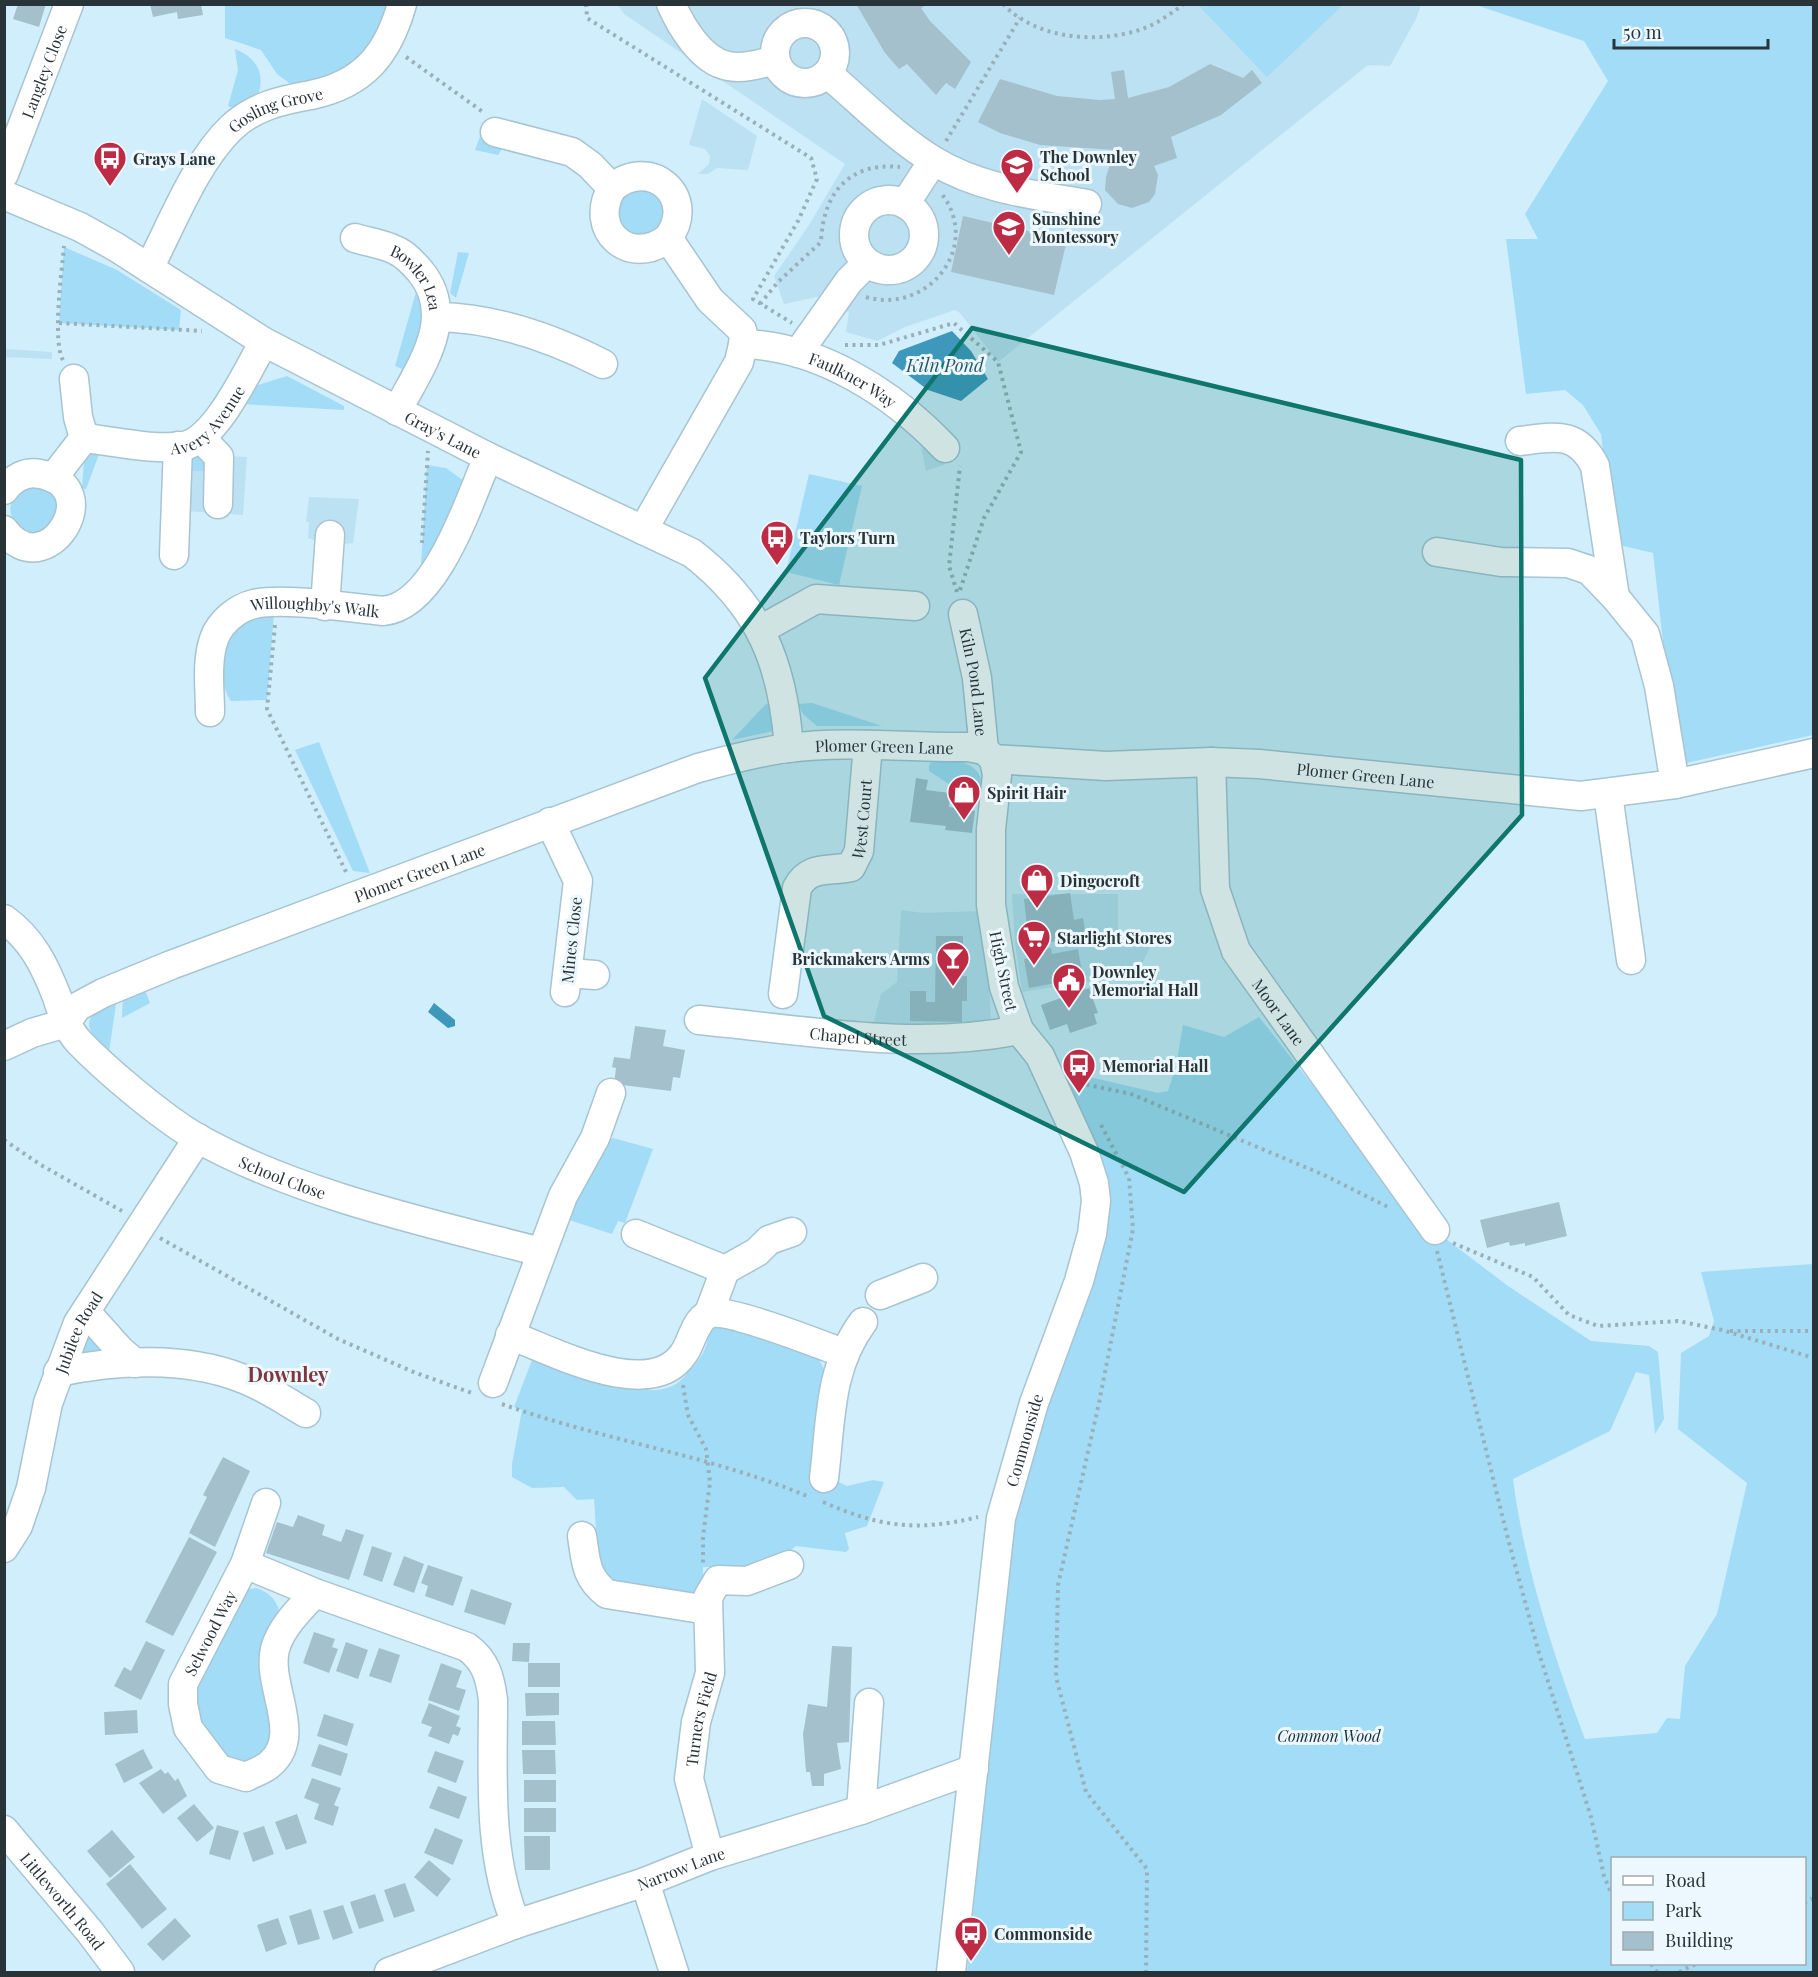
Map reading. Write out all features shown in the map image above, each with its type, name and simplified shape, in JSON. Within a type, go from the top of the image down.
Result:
[{"type":"street","name":"Langley Close","points":[[4,174],[69,4]]},
{"type":"street","name":"Gosling Grove","points":[[148,268],[211,153],[232,127],[253,112],[271,104],[335,89],[370,68],[387,45],[402,4]]},
{"type":"street","points":[[671,4],[680,24],[707,55],[727,66],[751,66],[775,60]]},
{"type":"street","points":[[813,24],[829,35],[836,55],[828,74],[812,83],[802,84],[784,76],[775,60],[777,40],[783,31],[792,25],[813,24]]},
{"type":"street","points":[[828,74],[887,126],[928,168],[1007,190],[1087,204]]},
{"type":"street","points":[[495,132],[572,152],[590,165],[612,188]]},
{"type":"street","points":[[905,204],[928,168]]},
{"type":"street","points":[[645,175],[654,177],[668,187],[678,208],[677,220],[668,238],[651,248],[639,249],[629,248],[613,237],[604,220],[604,209],[612,188],[633,176],[645,175]]},
{"type":"street","name":"Gray's Lane","points":[[4,195],[67,221],[116,246],[264,342],[488,457],[692,553],[720,575],[760,630],[770,650],[782,691],[789,748]]},
{"type":"street","points":[[885,200],[905,204],[914,210],[923,227],[924,236],[918,254],[912,262],[895,270],[885,270],[867,263],[855,246],[855,225],[860,216],[875,203],[885,200]]},
{"type":"street","name":"Bowler Lea","points":[[355,238],[396,250],[412,262],[427,280],[436,299],[438,317],[425,358],[397,411]]},
{"type":"street","points":[[643,530],[733,374],[739,362],[743,344],[742,330],[710,300],[668,238]]},
{"type":"street","points":[[798,353],[849,281],[867,263]]},
{"type":"street","points":[[438,317],[476,319],[539,336],[570,347],[603,364]]},
{"type":"street","name":"Avery Avenue","points":[[84,438],[190,442],[228,403],[264,342]]},
{"type":"street","name":"Faulkner Way","points":[[743,344],[782,347],[860,381],[898,405],[945,448]]},
{"type":"street","points":[[53,478],[84,438],[78,417],[74,379]]},
{"type":"street","points":[[1520,441],[1559,436],[1571,440],[1590,455],[1595,466],[1615,597]]},
{"type":"street","points":[[174,555],[190,442],[219,457],[218,504]]},
{"type":"street","name":"Willoughby's Walk","points":[[210,712],[209,662],[214,638],[225,620],[239,610],[254,604],[277,603],[383,611],[395,610],[412,600],[430,581],[446,552],[488,457]]},
{"type":"street","points":[[4,490],[16,478],[35,473],[53,478],[68,494],[72,508],[65,531],[49,543],[29,546],[13,539],[4,530]]},
{"type":"street","points":[[325,606],[330,535]]},
{"type":"street","points":[[1437,552],[1502,562],[1568,563],[1589,570],[1645,634],[1659,686],[1675,784]]},
{"type":"street","points":[[760,630],[816,599],[915,606]]},
{"type":"street","name":"Kiln Pond Lane","points":[[961,605],[977,678],[989,754]]},
{"type":"street","name":"Plomer Green Lane","points":[[4,1046],[32,1033],[66,1023],[77,1007],[103,993],[550,822],[698,768],[749,754],[789,748],[868,745],[968,747],[989,754],[1106,766],[1212,762],[1285,766],[1581,796],[1675,784],[1814,753]]},
{"type":"street","name":"West Court","points":[[783,994],[797,888],[803,876],[817,871],[851,867],[859,851],[868,745]]},
{"type":"street","name":"High Street","points":[[989,754],[997,775],[991,830],[992,905],[1004,987],[1019,1030],[1040,1056],[1065,1081],[1094,1183],[1096,1201]]},
{"type":"street","name":"Moor Lane","points":[[1212,762],[1215,889],[1236,951],[1435,1230]]},
{"type":"street","points":[[1608,794],[1631,960]]},
{"type":"street","name":"Mines Close","points":[[550,822],[578,881],[576,980]]},
{"type":"street","name":"School Close","points":[[4,920],[22,933],[37,953],[66,1023],[77,1041],[118,1077],[198,1138],[298,1182],[413,1219],[541,1252]]},
{"type":"street","name":"Chapel Street","points":[[699,1020],[914,1038],[981,1038],[1019,1030]]},
{"type":"street","points":[[493,1383],[563,1196],[595,1138],[611,1093]]},
{"type":"street","name":"Jubilee Road","points":[[4,1548],[18,1526],[31,1488],[48,1403],[78,1323],[198,1138]]},
{"type":"street","name":"Commonside","points":[[951,1972],[1001,1518],[1034,1404],[1079,1281],[1092,1234],[1096,1201]]},
{"type":"street","points":[[510,1335],[605,1370],[637,1377],[661,1371],[682,1357],[701,1319],[710,1313],[725,1269],[757,1252],[769,1240],[792,1232]]},
{"type":"street","points":[[636,1234],[725,1269]]},
{"type":"street","points":[[880,1295],[923,1278]]},
{"type":"street","points":[[86,1312],[121,1352],[135,1363]]},
{"type":"street","points":[[710,1313],[735,1316],[843,1353]]},
{"type":"street","points":[[824,1479],[833,1386],[843,1353],[861,1324]]},
{"type":"street","points":[[58,1372],[85,1366],[135,1363],[222,1371],[243,1378],[306,1413]]},
{"type":"street","name":"Selwood Way","points":[[266,1503],[245,1564],[183,1684],[183,1704],[188,1728],[219,1769],[246,1777],[270,1764],[281,1749],[286,1729],[273,1673],[275,1648],[286,1626],[315,1593]]},
{"type":"street","points":[[582,1536],[587,1569],[594,1584],[607,1593],[711,1596],[789,1565]]},
{"type":"street","points":[[245,1564],[315,1593],[456,1641],[479,1656],[489,1676],[493,1700],[496,1857],[504,1894],[516,1924]]},
{"type":"street","name":"Turners Field","points":[[710,1856],[689,1779],[696,1722],[710,1673],[711,1596]]},
{"type":"street","points":[[861,1810],[868,1703]]},
{"type":"street","name":"Narrow Lane","points":[[400,1971],[516,1924],[645,1882],[710,1856],[861,1810],[974,1769]]},
{"type":"street","name":"Littleworth Road","points":[[4,1830],[90,1932],[120,1972]]},
{"type":"street","points":[[645,1882],[674,1972]]},
{"type":"path","points":[[586,4],[587,18]]},
{"type":"path","points":[[1003,4],[1020,18],[1070,36],[1108,36],[1142,30],[1184,4]]},
{"type":"path","points":[[928,168],[1020,18]]},
{"type":"path","points":[[387,45],[500,124],[495,132]]},
{"type":"path","points":[[760,304],[778,282],[820,242],[822,219],[833,194],[854,174],[884,166],[928,168]]},
{"type":"path","points":[[861,296],[877,301],[895,301],[915,295],[932,285],[946,269],[955,243],[954,219],[946,199],[928,168]]},
{"type":"path","points":[[67,221],[58,352],[74,379]]},
{"type":"path","points":[[59,323],[227,332],[233,322]]},
{"type":"path","points":[[844,345],[879,345],[954,323],[998,362],[1021,452],[984,518],[961,605]]},
{"type":"path","points":[[422,555],[429,445],[435,430]]},
{"type":"path","points":[[277,603],[267,709],[358,896]]},
{"type":"path","points":[[1065,1081],[1083,1092]]},
{"type":"path","points":[[1065,1081],[1131,1094],[1324,1175],[1394,1210]]},
{"type":"path","points":[[1098,1121],[1130,1178],[1133,1229],[1099,1403],[1058,1585],[1056,1677],[1086,1792],[1147,1869],[1146,1972]]},
{"type":"path","points":[[1435,1230],[1448,1240],[1533,1277],[1569,1315],[1598,1326],[1678,1321],[1722,1330],[1814,1358]]},
{"type":"path","points":[[1435,1230],[1438,1260],[1502,1518],[1539,1653],[1592,1817],[1604,1876],[1611,1893]]},
{"type":"path","points":[[1722,1330],[1814,1331]]},
{"type":"path","points":[[684,1375],[685,1408],[706,1449],[710,1482],[703,1546],[705,1586],[711,1596]]},
{"type":"path","points":[[1679,1972],[1694,1965]]},
{"type":"highlighted area","points":[[972,328],[1521,460],[1522,815],[1184,1192],[824,1016],[705,678]]},
{"type":"shaded area","name":"The Downley School","points":[[618,5],[1421,5],[1416,19],[1390,66],[1368,65],[998,362],[960,313],[955,310],[905,327],[877,341],[846,332],[849,313],[826,295],[784,304],[774,276],[809,225],[845,164],[624,14]]},
{"type":"shaded area","points":[[702,99],[757,136],[748,170],[717,168],[708,174],[698,174],[709,164],[710,156],[705,149],[689,145]]},
{"type":"shaded area","points":[[5,349],[52,352],[52,359],[5,357]]},
{"type":"shaded area","points":[[947,430],[940,447],[944,465],[926,471],[921,447],[927,449]]},
{"type":"shaded area","points":[[226,456],[247,457],[243,515],[186,511],[188,471]]},
{"type":"shaded area","points":[[309,497],[359,499],[353,543],[344,544],[337,549],[308,538],[309,522],[306,522]]},
{"type":"shaded area","points":[[1012,894],[1118,894],[1118,935],[1158,931],[1137,974],[1022,992],[1015,943]]},
{"type":"shaded area","points":[[901,910],[923,913],[980,911],[989,983],[991,1020],[987,1027],[872,1029],[881,994],[897,982]]},
{"type":"green space","points":[[225,5],[388,5],[384,33],[346,74],[293,86],[277,74],[261,50],[225,38]]},
{"type":"green space","points":[[1198,5],[1343,5],[1267,77]]},
{"type":"green space","points":[[1476,5],[1813,5],[1813,735],[1677,765],[1653,553],[1615,544],[1601,434],[1583,405],[1565,390],[1526,394],[1506,239],[1538,239],[1525,214],[1608,81],[1584,41]]},
{"type":"green space","points":[[235,49],[250,58],[261,77],[255,102],[235,109],[228,106],[238,70]]},
{"type":"green space","points":[[486,120],[493,121],[497,143],[502,149],[498,155],[475,150]]},
{"type":"green space","points":[[633,187],[671,199],[657,237],[630,234],[621,221],[621,204]]},
{"type":"green space","points":[[64,247],[117,270],[181,310],[179,330],[59,323]]},
{"type":"green space","points":[[458,252],[469,253],[456,298],[450,293]]},
{"type":"green space","points":[[420,278],[429,303],[407,371],[395,366]]},
{"type":"green space","points":[[287,376],[344,406],[344,410],[242,404],[252,387]]},
{"type":"green space","points":[[101,449],[86,489],[82,488],[84,461],[95,451]]},
{"type":"green space","points":[[209,451],[208,471],[188,471],[193,456]]},
{"type":"green space","points":[[427,465],[446,468],[467,483],[432,567],[421,566]]},
{"type":"green space","points":[[809,474],[862,486],[839,585],[786,572]]},
{"type":"green space","points":[[27,483],[60,490],[55,532],[26,535],[14,521],[10,509],[11,503]]},
{"type":"green space","points":[[274,613],[267,700],[231,701],[225,688],[224,674],[228,641],[232,633],[243,622]]},
{"type":"green space","points":[[812,703],[882,726],[817,726],[803,714],[798,704]]},
{"type":"green space","points":[[766,704],[775,705],[776,725],[773,731],[732,740]]},
{"type":"green space","points":[[319,742],[370,873],[353,871],[295,750]]},
{"type":"green space","points":[[935,759],[966,763],[979,774],[982,791],[979,804],[929,771],[929,765]]},
{"type":"green space","points":[[145,990],[150,1003],[122,1018],[123,996]]},
{"type":"green space","points":[[114,999],[116,1004],[109,1052],[94,1036],[89,1024],[95,1012]]},
{"type":"green space","name":"Common Wood","points":[[1259,1017],[1417,1217],[1508,1286],[1591,1341],[1649,1346],[1658,1352],[1664,1419],[1655,1434],[1649,1375],[1636,1372],[1610,1431],[1513,1479],[1518,1512],[1541,1610],[1585,1739],[1657,1733],[1667,1718],[1680,1719],[1685,1666],[1717,1614],[1747,1483],[1678,1429],[1681,1353],[1709,1336],[1714,1321],[1701,1272],[1813,1264],[1813,1972],[967,1972],[1011,1540],[1025,1479],[1097,1254],[1102,1167],[1064,1071],[1158,1093],[1168,1091],[1176,1066],[1183,1025],[1224,1037]]},
{"type":"green space","points":[[613,1138],[653,1149],[625,1223],[618,1221],[612,1234],[566,1219],[604,1144]]},
{"type":"green space","points":[[718,1325],[819,1359],[825,1371],[830,1478],[847,1486],[873,1480],[884,1482],[867,1526],[845,1533],[849,1549],[846,1552],[796,1546],[780,1559],[733,1576],[713,1567],[703,1567],[703,1588],[695,1595],[614,1582],[607,1574],[599,1554],[594,1499],[577,1500],[564,1487],[532,1488],[512,1477],[512,1464],[522,1410],[514,1407],[534,1355],[611,1383],[653,1390],[670,1387],[683,1378],[701,1356],[710,1334]]},
{"type":"green space","points":[[87,1329],[110,1350],[76,1355]]},
{"type":"green space","points":[[256,1588],[270,1596],[279,1610],[261,1655],[274,1736],[250,1770],[212,1759],[188,1695],[242,1591]]},
{"type":"water","name":"Kiln Pond","points":[[952,331],[971,351],[988,379],[961,401],[928,390],[892,363],[899,351]]},
{"type":"water","points":[[434,1003],[455,1020],[455,1026],[448,1028],[428,1012]]},
{"type":"building","points":[[18,4],[46,4],[39,27],[13,19]]},
{"type":"building","points":[[150,4],[201,4],[203,15],[178,19],[177,12],[153,17]]},
{"type":"building","points":[[856,4],[928,4],[921,8],[930,21],[971,62],[955,89],[946,83],[936,95],[907,64],[899,69],[885,53]]},
{"type":"building","name":"The Downley School","points":[[1210,64],[1243,78],[1252,70],[1262,83],[1221,115],[1171,137],[1177,158],[1154,166],[1158,175],[1155,194],[1149,202],[1132,208],[1118,204],[1105,190],[1110,164],[1116,158],[1115,150],[1040,145],[1000,133],[978,122],[1000,79],[1057,96],[1115,99],[1111,72],[1124,70],[1128,98],[1169,87]]},
{"type":"building","name":"Sunshine Montessory","points":[[963,216],[1067,240],[1054,295],[951,272]]},
{"type":"building","points":[[916,778],[928,780],[926,790],[950,793],[949,807],[975,811],[972,833],[945,830],[946,826],[910,822]]},
{"type":"building","points":[[1070,893],[1074,920],[1083,918],[1086,937],[1029,945],[1024,899]]},
{"type":"building","points":[[936,936],[963,936],[963,976],[967,976],[967,1001],[962,1001],[962,1022],[910,1021],[910,991],[926,991],[926,1002],[935,1002]]},
{"type":"building","points":[[1051,948],[1052,954],[1078,949],[1083,978],[1029,988],[1024,959],[1044,955],[1042,949]]},
{"type":"building","name":"Downley Memorial Hall","points":[[1089,988],[1098,1013],[1094,1014],[1097,1024],[1070,1033],[1067,1024],[1050,1030],[1041,1005]]},
{"type":"building","points":[[635,1026],[666,1030],[663,1046],[685,1050],[680,1078],[673,1077],[671,1091],[614,1084],[616,1068],[612,1067],[614,1057],[630,1059]]},
{"type":"building","points":[[1559,1202],[1567,1236],[1525,1246],[1525,1243],[1510,1246],[1509,1242],[1487,1248],[1480,1220]]},
{"type":"building","points":[[223,1457],[250,1471],[215,1547],[189,1533],[207,1497],[203,1495]]},
{"type":"building","points":[[298,1515],[325,1525],[322,1535],[341,1542],[346,1529],[364,1535],[349,1580],[266,1553],[277,1522],[293,1527]]},
{"type":"building","points":[[189,1537],[217,1552],[173,1636],[145,1622]]},
{"type":"building","points":[[372,1546],[392,1553],[382,1582],[363,1575]]},
{"type":"building","points":[[404,1556],[424,1564],[414,1593],[393,1585]]},
{"type":"building","points":[[428,1565],[463,1577],[453,1606],[425,1596],[428,1586],[421,1583]]},
{"type":"building","points":[[471,1589],[512,1603],[505,1625],[464,1612]]},
{"type":"building","points":[[314,1632],[335,1639],[332,1647],[338,1649],[329,1673],[303,1663]]},
{"type":"building","points":[[146,1641],[165,1650],[141,1700],[114,1686],[124,1667],[131,1671]]},
{"type":"building","points":[[346,1642],[368,1650],[358,1679],[336,1671]]},
{"type":"building","points":[[513,1643],[530,1643],[529,1662],[512,1661]]},
{"type":"building","points":[[832,1646],[852,1647],[849,1742],[837,1743],[841,1769],[824,1774],[824,1786],[812,1786],[810,1772],[806,1772],[803,1734],[808,1704],[827,1707]]},
{"type":"building","points":[[379,1648],[400,1655],[391,1683],[369,1676]]},
{"type":"building","points":[[441,1663],[462,1671],[456,1687],[466,1690],[459,1711],[428,1700]]},
{"type":"building","points":[[528,1663],[560,1663],[560,1687],[528,1687]]},
{"type":"building","points":[[525,1693],[559,1693],[559,1715],[526,1716]]},
{"type":"building","points":[[429,1703],[460,1716],[456,1726],[461,1728],[458,1736],[453,1734],[449,1744],[428,1736],[432,1727],[421,1723]]},
{"type":"building","points":[[137,1710],[138,1733],[105,1735],[104,1712]]},
{"type":"building","points":[[324,1714],[354,1724],[347,1746],[317,1736]]},
{"type":"building","points":[[522,1721],[555,1721],[556,1745],[522,1745]]},
{"type":"building","points":[[319,1744],[348,1754],[341,1776],[311,1766]]},
{"type":"building","points":[[143,1749],[153,1768],[124,1783],[115,1764]]},
{"type":"building","points":[[522,1750],[555,1750],[556,1774],[523,1774]]},
{"type":"building","points":[[435,1751],[464,1761],[456,1783],[427,1772]]},
{"type":"building","points":[[161,1769],[165,1774],[168,1772],[175,1781],[178,1778],[187,1796],[163,1814],[139,1783]]},
{"type":"building","points":[[312,1778],[341,1788],[334,1805],[339,1807],[333,1826],[314,1819],[319,1804],[304,1798]]},
{"type":"building","points":[[524,1780],[556,1780],[556,1802],[524,1802]]},
{"type":"building","points":[[438,1786],[467,1797],[459,1819],[429,1808]]},
{"type":"building","points":[[194,1804],[214,1828],[197,1842],[177,1818]]},
{"type":"building","points":[[524,1808],[556,1808],[556,1832],[524,1832]]},
{"type":"building","points":[[297,1814],[307,1843],[286,1850],[275,1822]]},
{"type":"building","points":[[217,1825],[239,1831],[230,1860],[209,1854]]},
{"type":"building","points":[[264,1826],[274,1854],[253,1862],[243,1833]]},
{"type":"building","points":[[435,1828],[463,1840],[453,1865],[424,1853]]},
{"type":"building","points":[[112,1830],[135,1857],[110,1878],[87,1851]]},
{"type":"building","points":[[524,1836],[550,1836],[550,1870],[525,1870]]},
{"type":"building","points":[[429,1860],[451,1879],[437,1897],[414,1877]]},
{"type":"building","points":[[130,1864],[167,1909],[142,1929],[106,1884]]},
{"type":"building","points":[[405,1883],[415,1911],[394,1918],[384,1890]]},
{"type":"building","points":[[375,1894],[384,1921],[359,1929],[350,1902]]},
{"type":"building","points":[[343,1905],[353,1933],[333,1940],[323,1911]]},
{"type":"building","points":[[311,1909],[320,1939],[298,1945],[289,1916]]},
{"type":"building","points":[[175,1918],[191,1936],[163,1961],[147,1944]]},
{"type":"building","points":[[278,1918],[287,1944],[266,1952],[257,1925]]},
{"type":"place","name":"Grays Lane","points":[[110,187]]},
{"type":"place","name":"The Downley School","points":[[1017,194]]},
{"type":"place","name":"Sunshine Montessory","points":[[1009,256]]},
{"type":"place","name":"Taylors Turn","points":[[777,566]]},
{"type":"place","name":"Spirit Hair","points":[[964,821]]},
{"type":"place","name":"Dingocroft","points":[[1037,909]]},
{"type":"place","name":"Starlight Stores","points":[[1034,966]]},
{"type":"place","name":"Brickmakers Arms","points":[[953,987]]},
{"type":"place","name":"Downley Memorial Hall","points":[[1069,1009]]},
{"type":"place","name":"Memorial Hall","points":[[1079,1094]]},
{"type":"place","name":"Commonside","points":[[971,1962]]},
{"type":"district","name":"Downley","points":[[288,1373]]}]
